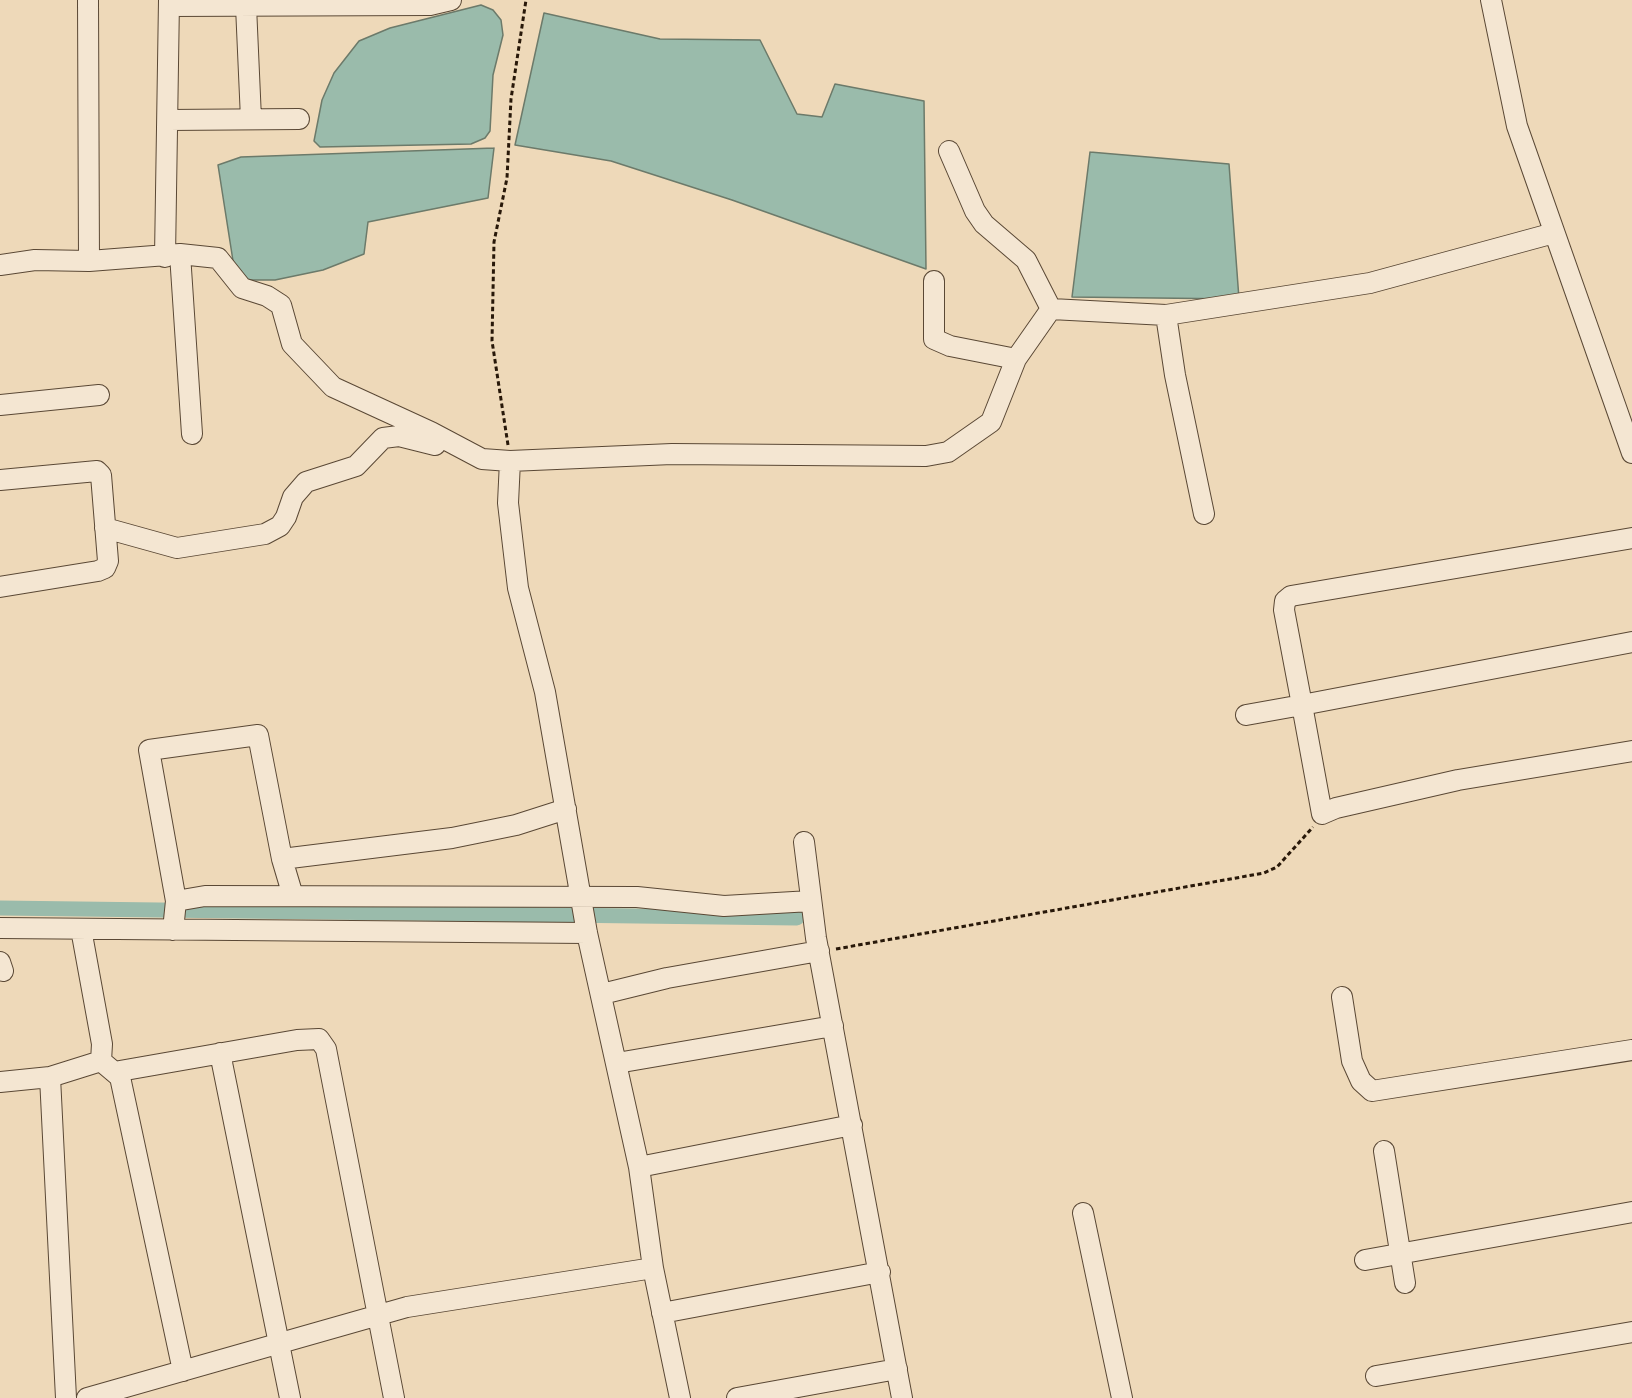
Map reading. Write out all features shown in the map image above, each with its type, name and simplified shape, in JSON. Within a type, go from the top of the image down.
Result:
[{"type":"street","points":[[88,0],[89,261]]},
{"type":"street","points":[[192,434],[173,256],[168,120],[169,3],[246,6],[430,5],[451,0]]},
{"type":"street","points":[[1491,0],[1517,126],[1632,453]]},
{"type":"street","points":[[246,6],[251,120]]},
{"type":"street","points":[[168,120],[299,119]]},
{"type":"street","points":[[949,151],[975,211],[984,224],[1026,260],[1051,309]]},
{"type":"street","points":[[1051,309],[1166,315],[1370,283],[1554,233]]},
{"type":"street","points":[[0,265],[35,260],[89,261],[173,256],[218,258],[242,288],[267,296],[281,305],[292,344],[333,387],[431,432],[482,459]]},
{"type":"street","points":[[933,281],[934,339],[950,346],[1016,359]]},
{"type":"street","points":[[105,528],[177,548],[265,534],[279,526],[286,517],[293,497],[306,482],[356,466],[388,435],[430,442],[461,459],[510,462],[672,454],[926,456],[948,452],[991,422],[1016,359],[1051,309]]},
{"type":"street","points":[[1166,315],[1175,375],[1204,514]]},
{"type":"street","points":[[0,405],[99,395]]},
{"type":"street","points":[[510,462],[508,503],[518,588],[545,692],[585,912],[639,1167],[653,1268],[680,1398]]},
{"type":"street","points":[[0,480],[97,471],[101,475],[108,561],[105,568],[98,571],[0,588]]},
{"type":"street","points":[[1632,538],[1291,596],[1285,601],[1284,610],[1322,814],[1347,805],[1458,780],[1632,751]]},
{"type":"street","points":[[1246,715],[1632,642]]},
{"type":"street","points":[[173,930],[176,902],[148,750],[258,735],[282,859],[293,896]]},
{"type":"street","points":[[282,859],[452,838],[516,825],[566,809]]},
{"type":"street","points":[[804,842],[811,901],[832,1026],[902,1398]]},
{"type":"street","points":[[176,902],[205,896],[488,898],[585,912]]},
{"type":"street","points":[[0,928],[173,930],[585,912],[637,897],[724,906],[811,901]]},
{"type":"street","points":[[81,929],[107,1066],[120,1077],[183,1371]]},
{"type":"street","points":[[602,994],[667,978],[819,951]]},
{"type":"street","points":[[1342,997],[1352,1061],[1361,1081],[1372,1091],[1632,1050]]},
{"type":"street","points":[[616,1063],[832,1026]]},
{"type":"street","points":[[0,1082],[319,1039],[326,1049],[394,1398]]},
{"type":"street","points":[[220,1053],[290,1398]]},
{"type":"street","points":[[50,1077],[66,1398]]},
{"type":"street","points":[[639,1167],[852,1125]]},
{"type":"street","points":[[1384,1151],[1405,1283]]},
{"type":"street","points":[[1365,1260],[1632,1212]]},
{"type":"street","points":[[1083,1213],[1122,1398]]},
{"type":"street","points":[[87,1398],[407,1307],[653,1268]]},
{"type":"street","points":[[662,1313],[880,1272]]},
{"type":"street","points":[[1376,1376],[1632,1332]]},
{"type":"street","points":[[737,1398],[897,1369]]},
{"type":"path","points":[[510,462],[492,341],[494,242],[507,178],[511,99],[526,0]]},
{"type":"path","points":[[819,951],[1264,873],[1277,867],[1310,831],[1322,814]]},
{"type":"shaded area","points":[[481,5],[493,10],[501,20],[503,35],[493,75],[490,131],[485,138],[471,144],[320,147],[314,141],[322,100],[334,73],[359,41],[390,28]]},
{"type":"shaded area","points":[[544,13],[660,39],[760,40],[797,114],[822,117],[835,84],[924,101],[926,269],[732,200],[611,161],[515,145]]},
{"type":"shaded area","points":[[494,148],[488,198],[368,222],[364,254],[323,270],[275,280],[236,280],[218,165],[241,157]]},
{"type":"shaded area","points":[[1090,152],[1229,164],[1239,299],[1072,297]]},
{"type":"waterway","points":[[0,908],[797,918]]}]
